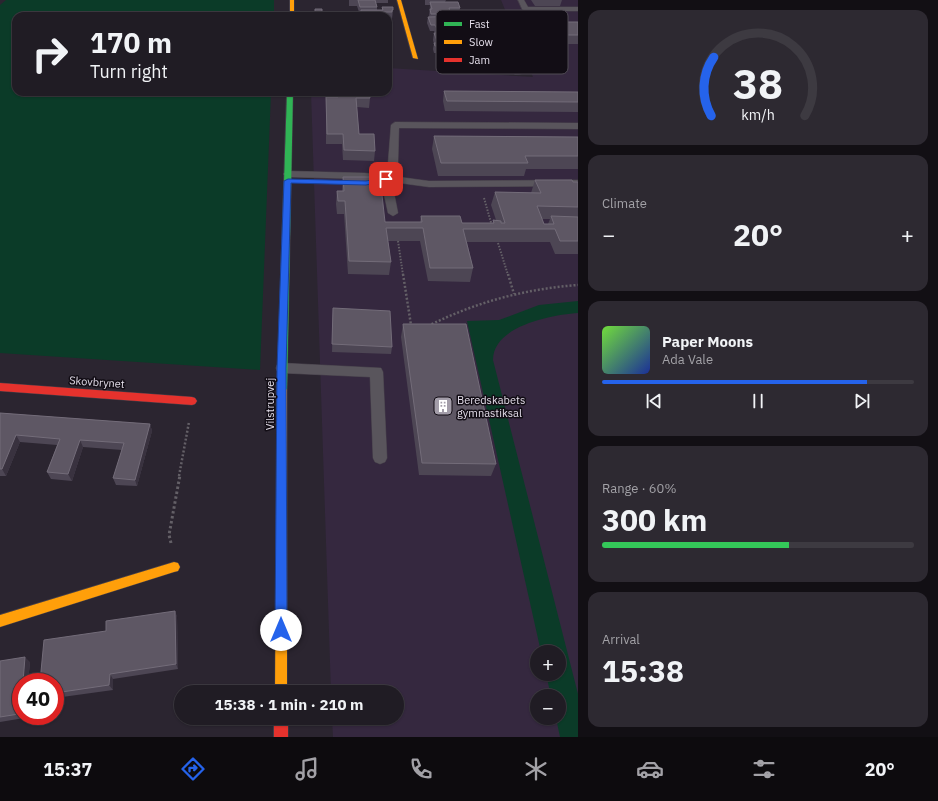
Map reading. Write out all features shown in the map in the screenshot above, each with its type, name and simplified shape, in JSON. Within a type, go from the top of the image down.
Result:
[{"type":"street","points":[[292,0],[292,12]]},
{"type":"street","points":[[399,0],[416,58]]},
{"type":"street","name":"Vilstrupvej","points":[[281,685],[282,368],[290,96]]},
{"type":"street","name":"Skovbrynet","points":[[0,387],[192,401]]},
{"type":"street","points":[[0,621],[174,567]]},
{"type":"street","points":[[281,725],[281,737]]},
{"type":"lane","points":[[521,0],[526,9],[578,9]]},
{"type":"lane","points":[[393,213],[386,179],[393,163],[395,125],[578,126]]},
{"type":"lane","points":[[288,178],[366,183],[386,179],[429,184],[578,183]]},
{"type":"lane","points":[[282,368],[376,372],[380,458]]},
{"type":"path","points":[[480,183],[493,226]]},
{"type":"path","points":[[398,241],[411,326]]},
{"type":"path","points":[[498,243],[514,294]]},
{"type":"path","points":[[425,327],[445,317],[479,304],[514,294],[578,285]]},
{"type":"path","points":[[174,567],[170,535],[192,401]]},
{"type":"shaded area","points":[[501,0],[578,0],[578,737],[333,737],[332,725],[404,725],[404,685],[331,685],[311,96],[392,96],[392,68],[436,71],[436,74],[485,74],[533,77],[532,74],[568,74],[568,10],[505,10]]},
{"type":"green space","points":[[6,0],[274,0],[274,12],[12,12],[12,96],[271,96],[260,370],[0,353],[0,5]]},
{"type":"green space","points":[[578,301],[578,313],[553,316],[525,324],[502,339],[496,348],[493,360],[566,645],[539,645],[467,321],[499,320],[539,305]]},
{"type":"green space","points":[[566,647],[578,694],[578,737],[560,737],[557,725],[566,725],[566,689],[549,689],[548,681],[566,681]]},
{"type":"building","points":[[358,0],[375,0],[377,7],[360,7]]},
{"type":"building","points":[[430,2],[458,2],[460,8],[436,10],[436,14],[431,14],[430,9],[432,9]]},
{"type":"building","points":[[382,7],[393,7],[392,12],[361,12],[361,10],[383,10]]},
{"type":"building","points":[[315,9],[322,9],[322,12],[315,12]]},
{"type":"building","points":[[428,17],[436,17],[436,27],[435,25],[431,25]]},
{"type":"building","points":[[568,22],[578,22],[578,35],[568,35]]},
{"type":"building","points":[[444,91],[578,92],[578,102],[447,101]]},
{"type":"building","points":[[370,96],[370,98],[356,98],[359,134],[374,134],[375,151],[344,150],[343,134],[327,134],[326,97]]},
{"type":"building","points":[[434,136],[578,137],[578,156],[525,156],[528,163],[441,163]]},
{"type":"building","points":[[343,177],[380,177],[385,222],[422,222],[421,216],[460,216],[462,223],[494,223],[493,220],[505,223],[495,192],[541,193],[535,180],[572,180],[573,182],[578,182],[578,207],[537,206],[544,224],[554,224],[551,216],[578,217],[578,241],[560,241],[555,229],[463,229],[473,268],[430,268],[423,228],[386,228],[391,262],[349,261],[345,201],[338,201],[337,191],[344,191]]},
{"type":"building","points":[[333,308],[390,311],[392,347],[332,344]]},
{"type":"building","name":"Beredskabets gymnastiksal","points":[[403,324],[466,324],[496,464],[422,463]]},
{"type":"building","points":[[0,413],[150,424],[135,480],[113,478],[124,443],[80,440],[68,474],[47,472],[60,439],[16,435],[2,469],[0,469]]},
{"type":"building","points":[[175,611],[176,664],[110,674],[109,685],[64,692],[64,673],[41,673],[44,640],[106,631],[106,621]]},
{"type":"building","points":[[25,657],[24,673],[12,673],[12,715],[0,717],[0,661]]},
{"type":"traffic: fast","points":[[282,390],[290,96]]},
{"type":"traffic: slow","points":[[292,0],[292,12]]},
{"type":"traffic: slow","points":[[399,0],[416,58]]},
{"type":"traffic: slow","points":[[281,685],[282,390]]},
{"type":"traffic: slow","points":[[0,621],[174,567]]},
{"type":"traffic: jam","points":[[0,387],[192,401]]},
{"type":"traffic: jam","points":[[281,725],[281,737]]},
{"type":"place","name":"Beredskabets gymnastiksal","points":[[443,406]]},
{"type":"route","points":[[281,630],[282,368],[288,181],[366,183],[386,179]]}]
